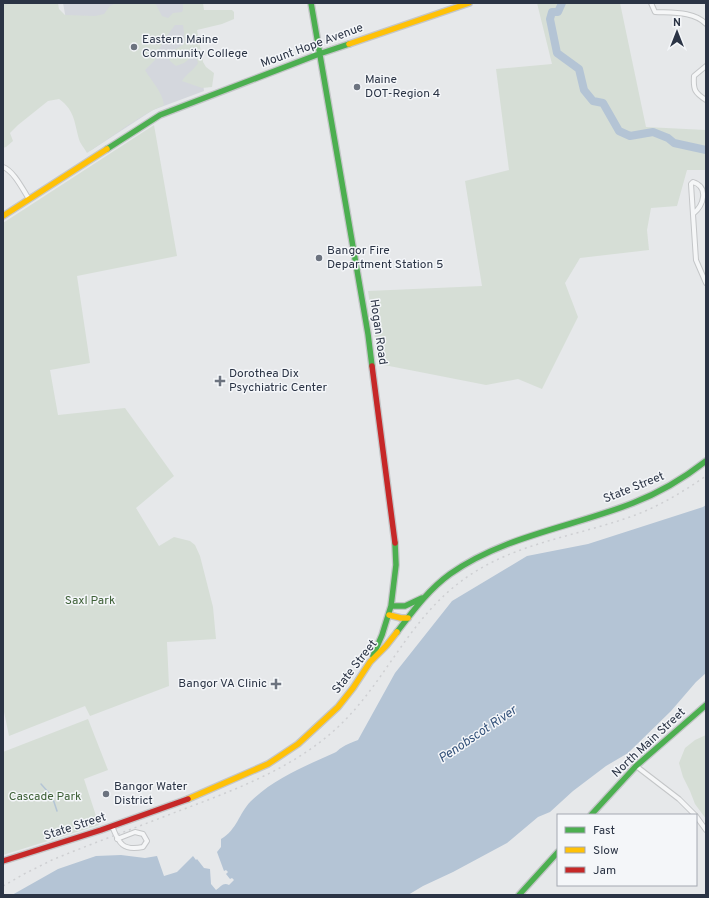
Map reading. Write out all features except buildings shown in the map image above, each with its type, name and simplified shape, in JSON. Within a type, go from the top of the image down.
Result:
[{"type":"main road","name":"Hogan Road","points":[[311,3],[358,272],[374,379],[395,546],[396,565],[391,606],[380,641],[370,662]]},
{"type":"main road","name":"Mount Hope Avenue","points":[[3,216],[160,115],[319,54],[469,3]]},
{"type":"main road","name":"State Street","points":[[3,861],[112,826],[212,789],[247,774],[284,754],[311,733],[338,707],[353,688],[370,662],[425,596],[466,564],[494,550],[633,503],[669,486],[706,461]]},
{"type":"main road","points":[[391,606],[405,606],[425,596]]},
{"type":"main road","points":[[389,615],[400,618],[408,618]]},
{"type":"main road","name":"North Main Street","points":[[592,814],[636,766],[706,705]]},
{"type":"main road","points":[[519,895],[557,853]]},
{"type":"street","points":[[651,3],[655,12],[691,15],[706,24]]},
{"type":"street","points":[[706,66],[694,76],[693,86],[697,94],[706,100]]},
{"type":"street","points":[[3,167],[6,168],[18,182],[29,199]]},
{"type":"street","points":[[693,214],[700,207],[705,194],[704,188],[700,184],[694,182],[691,184],[696,260],[706,283]]},
{"type":"street","points":[[636,766],[680,799],[695,814]]},
{"type":"street","points":[[697,816],[706,830]]},
{"type":"street","points":[[112,826],[117,838],[126,848],[134,849],[143,847],[147,841],[143,834],[135,832],[117,838]]},
{"type":"shaded area","name":"Eastern Maine Community College","points":[[63,3],[192,3],[204,91],[153,110],[90,151]]},
{"type":"green space","points":[[3,3],[58,3],[59,9],[65,15],[95,16],[104,14],[110,6],[116,3],[155,3],[162,16],[168,18],[173,13],[182,12],[183,3],[203,3],[204,10],[232,10],[234,12],[234,19],[222,24],[197,30],[203,62],[206,67],[214,73],[212,87],[202,88],[182,81],[198,63],[195,54],[184,63],[176,66],[170,61],[167,54],[185,42],[183,25],[175,25],[163,41],[160,48],[154,53],[156,59],[145,70],[159,91],[164,105],[134,121],[87,153],[80,142],[74,118],[69,108],[59,99],[48,101],[10,133],[13,141],[3,148]]},
{"type":"green space","points":[[537,3],[620,3],[646,127],[706,130],[706,170],[687,170],[677,206],[651,208],[647,230],[649,250],[580,258],[565,283],[578,317],[542,389],[518,379],[486,385],[379,364],[368,291],[482,286],[465,181],[509,170],[496,69],[552,64]]},
{"type":"green space","name":"Saxl Park","points":[[154,125],[177,256],[77,276],[90,363],[50,370],[58,415],[125,408],[174,476],[136,508],[159,546],[174,537],[190,541],[195,545],[200,556],[213,607],[216,639],[167,642],[169,686],[90,716],[85,706],[9,736],[3,707],[3,223]]},
{"type":"green space","name":"Cascade Park","points":[[88,719],[108,770],[84,779],[99,825],[3,855],[3,752]]},
{"type":"green space","points":[[706,735],[706,819],[695,804],[683,777],[679,763],[685,748],[695,740]]},
{"type":"water","name":"Penobscot River","points":[[706,505],[706,673],[696,682],[671,711],[628,753],[606,766],[573,791],[550,812],[538,817],[507,843],[408,895],[12,895],[58,869],[96,856],[121,855],[145,858],[157,856],[164,876],[177,872],[193,856],[204,868],[210,869],[211,884],[216,890],[224,884],[229,885],[234,880],[232,878],[230,879],[226,874],[228,872],[226,870],[224,871],[217,852],[221,847],[221,839],[231,831],[247,806],[260,793],[280,779],[335,753],[345,745],[358,740],[395,673],[452,601],[527,556],[588,544]]},
{"type":"waterway","points":[[562,3],[558,12],[552,12],[550,19],[557,53],[579,69],[584,90],[593,101],[603,103],[619,131],[630,136],[653,132],[668,138],[674,143],[706,150]]},
{"type":"waterway","points":[[41,784],[49,793]]},
{"type":"waterway","points":[[52,796],[57,811]]},
{"type":"railway","points":[[3,886],[52,860],[219,796],[282,767],[302,755],[338,727],[372,688],[432,607],[451,589],[473,573],[512,553],[638,514],[673,497],[706,476]]},
{"type":"traffic: fast","points":[[311,3],[368,334],[372,366]]},
{"type":"traffic: fast","points":[[107,149],[160,115],[349,44]]},
{"type":"traffic: fast","points":[[397,632],[421,601],[442,580],[471,561],[516,541],[643,499],[671,485],[706,461]]},
{"type":"traffic: fast","points":[[391,606],[396,565],[395,543]]},
{"type":"traffic: fast","points":[[373,656],[382,635],[391,606],[405,606],[422,598]]},
{"type":"traffic: fast","points":[[592,814],[636,766],[706,705]]},
{"type":"traffic: fast","points":[[519,895],[557,853]]},
{"type":"traffic: slow","points":[[349,44],[469,3]]},
{"type":"traffic: slow","points":[[3,216],[107,149]]},
{"type":"traffic: slow","points":[[389,615],[408,618]]},
{"type":"traffic: slow","points":[[188,799],[268,764],[298,744],[338,707],[353,688],[370,662],[397,632]]},
{"type":"traffic: jam","points":[[372,366],[395,543]]},
{"type":"traffic: jam","points":[[3,861],[101,830],[188,799]]},
{"type":"place","name":"Eastern Maine Community College","points":[[134,47]]},
{"type":"place","name":"Maine DOT-Region 4","points":[[357,87]]},
{"type":"place","name":"Bangor Fire Department Station 5","points":[[319,258]]},
{"type":"place","name":"Dorothea Dix Psychiatric Center","points":[[220,381]]},
{"type":"place","name":"Bangor VA Clinic","points":[[276,684]]},
{"type":"place","name":"Bangor Water District","points":[[106,794]]}]
